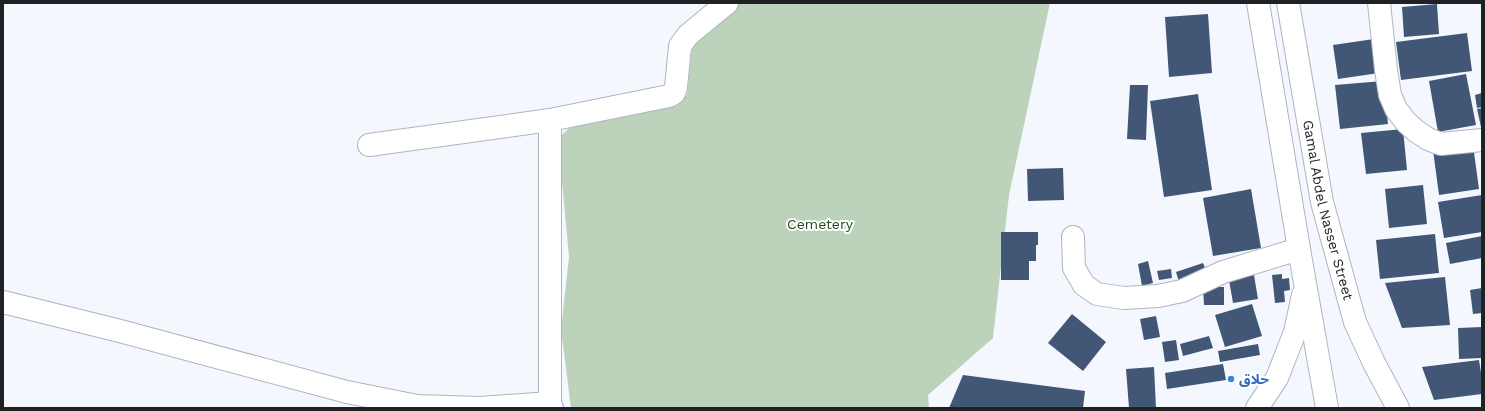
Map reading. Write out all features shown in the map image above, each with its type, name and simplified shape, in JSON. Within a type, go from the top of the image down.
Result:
[{"type":"street","points":[[369,146],[550,120],[669,96],[674,93],[680,46],[688,35],[727,3]]},
{"type":"street","points":[[1258,3],[1298,249],[1327,408]]},
{"type":"street","name":"Gamal Abdel Nasser Street","points":[[1288,3],[1322,202],[1355,322],[1374,363],[1398,408]]},
{"type":"street","points":[[1378,3],[1390,95],[1396,109],[1416,131],[1428,139],[1441,144],[1482,140]]},
{"type":"street","points":[[3,302],[134,335],[343,400],[417,406],[480,408],[551,406],[550,120]]},
{"type":"street","points":[[1073,237],[1074,268],[1084,285],[1097,294],[1124,298],[1158,296],[1182,291],[1224,272],[1298,249]]},
{"type":"street","points":[[1257,408],[1277,378],[1295,332],[1305,284]]},
{"type":"green space","name":"Cemetery","points":[[734,3],[1050,3],[1009,195],[993,338],[928,395],[929,408],[571,408],[561,329],[569,257],[558,139],[579,118],[687,95],[693,37]]},
{"type":"building","points":[[1437,4],[1439,34],[1404,37],[1402,7]]},
{"type":"building","points":[[1208,14],[1212,73],[1169,77],[1165,17]]},
{"type":"building","points":[[1467,33],[1472,71],[1401,80],[1396,42]]},
{"type":"building","points":[[1374,39],[1379,73],[1338,79],[1333,45]]},
{"type":"building","points":[[1466,74],[1476,125],[1438,132],[1429,81]]},
{"type":"building","points":[[1383,81],[1388,124],[1340,129],[1335,85]]},
{"type":"building","points":[[1130,85],[1148,85],[1146,140],[1127,139]]},
{"type":"building","points":[[1482,93],[1482,107],[1477,108],[1475,95]]},
{"type":"building","points":[[1198,94],[1212,190],[1164,197],[1150,101]]},
{"type":"building","points":[[1482,108],[1482,127],[1481,127],[1477,109]]},
{"type":"building","points":[[1403,129],[1407,170],[1366,174],[1361,133]]},
{"type":"building","points":[[1473,145],[1479,189],[1439,195],[1433,150]]},
{"type":"building","points":[[1063,168],[1064,200],[1028,201],[1027,169]]},
{"type":"building","points":[[1423,185],[1427,224],[1389,228],[1385,189]]},
{"type":"building","points":[[1251,189],[1261,248],[1213,256],[1203,198]]},
{"type":"building","points":[[1482,195],[1482,232],[1444,238],[1438,202]]},
{"type":"building","points":[[1001,232],[1038,232],[1036,261],[1029,261],[1029,280],[1001,280]]},
{"type":"building","points":[[1435,234],[1439,273],[1380,279],[1376,240]]},
{"type":"building","points":[[1482,236],[1482,258],[1450,264],[1446,243]]},
{"type":"building","points":[[1148,261],[1153,283],[1142,286],[1138,264]]},
{"type":"building","points":[[1203,263],[1207,272],[1179,282],[1176,272]]},
{"type":"building","points":[[1171,269],[1172,278],[1159,280],[1157,271]]},
{"type":"building","points":[[1282,274],[1282,279],[1289,278],[1290,290],[1284,291],[1285,302],[1275,303],[1272,275]]},
{"type":"building","points":[[1254,275],[1258,299],[1233,303],[1229,280]]},
{"type":"building","points":[[1445,277],[1450,325],[1402,328],[1385,283]]},
{"type":"building","points":[[1203,287],[1224,287],[1224,305],[1204,305]]},
{"type":"building","points":[[1482,288],[1482,313],[1473,314],[1470,290]]},
{"type":"building","points":[[1252,304],[1262,336],[1225,347],[1215,315]]},
{"type":"building","points":[[1072,314],[1106,342],[1083,371],[1048,343]]},
{"type":"building","points":[[1156,316],[1160,337],[1144,340],[1140,319]]},
{"type":"building","points":[[1482,327],[1482,358],[1459,359],[1458,328]]},
{"type":"building","points":[[1209,336],[1213,348],[1183,356],[1180,344]]},
{"type":"building","points":[[1176,340],[1179,360],[1165,362],[1162,342]]},
{"type":"building","points":[[1258,344],[1260,355],[1220,362],[1218,351]]},
{"type":"building","points":[[1479,360],[1482,379],[1482,394],[1434,400],[1422,367]]},
{"type":"building","points":[[1223,364],[1226,380],[1167,389],[1165,373]]},
{"type":"building","points":[[1154,367],[1156,408],[1129,408],[1126,369]]},
{"type":"building","points":[[963,375],[1085,391],[1083,408],[949,408]]},
{"type":"place","name":"حلاق","points":[[1231,379]]}]
